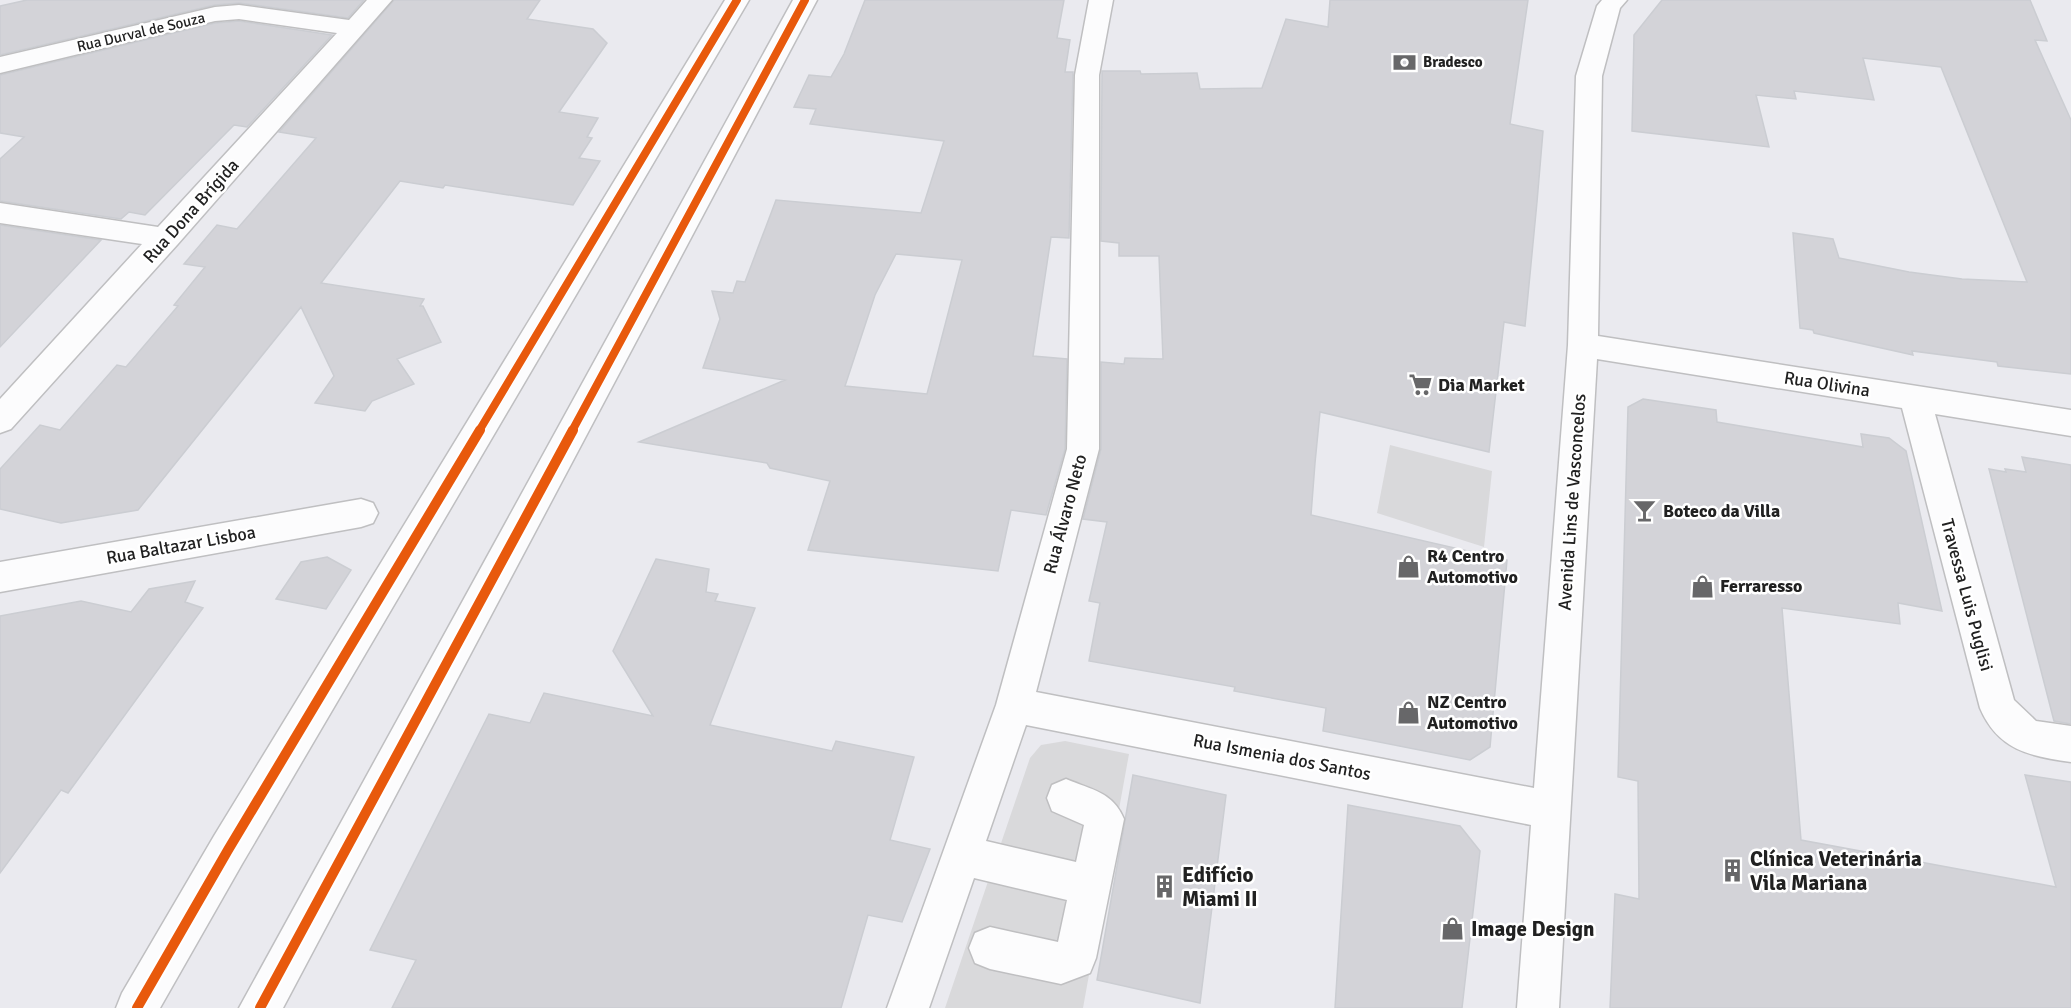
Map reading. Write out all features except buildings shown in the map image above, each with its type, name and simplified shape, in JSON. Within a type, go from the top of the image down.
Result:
[{"type":"street","name":"Rua Dona Brígida","points":[[0,420],[380,0]]},
{"type":"street","points":[[137,1008],[246,819],[737,0]]},
{"type":"street","points":[[260,1008],[805,0]]},
{"type":"street","name":"Rua Álvaro Neto","points":[[908,1008],[1014,705],[1083,449],[1087,75],[1101,0]]},
{"type":"street","name":"Avenida Lins de Vasconcelos","points":[[1538,1008],[1583,345],[1589,76],[1609,2]]},
{"type":"street","name":"Rua Durval de Souza","points":[[0,65],[215,14],[239,12],[355,28]]},
{"type":"street","points":[[0,213],[167,238]]},
{"type":"street","name":"Rua Olivina","points":[[1583,345],[2071,423]]},
{"type":"street","name":"Travessa Luis Puglisi","points":[[1915,398],[1998,708],[2010,727],[2028,737],[2071,744]]},
{"type":"street","name":"Rua Baltazar Lisboa","points":[[0,577],[361,513]]},
{"type":"street","name":"Rua Ismenia dos Santos","points":[[1014,705],[1551,810]]},
{"type":"street","points":[[990,948],[1061,963],[1076,958],[1105,819],[1097,811],[1066,798]]},
{"type":"street","points":[[962,855],[1091,886]]},
{"type":"shaded area","points":[[1390,445],[1492,471],[1484,547],[1377,513]]},
{"type":"shaded area","points":[[1065,741],[1129,754],[1083,1008],[945,1008],[1030,758],[1041,745]]},
{"type":"cycle path","points":[[137,1008],[228,850],[737,0]]},
{"type":"cycle path","points":[[260,1008],[805,0]]},
{"type":"place","name":"Bradesco","points":[[1405,62]]},
{"type":"place","name":"Dia Market","points":[[1420,385]]},
{"type":"place","name":"Boteco da Villa","points":[[1645,511]]},
{"type":"place","name":"R4 Centro Automotivo","points":[[1409,566]]},
{"type":"place","name":"Ferraresso","points":[[1702,586]]},
{"type":"place","name":"NZ Centro Automotivo","points":[[1409,712]]},
{"type":"place","name":"Clínica Veterinária Vila Mariana","points":[[1732,871]]},
{"type":"place","name":"Edifício Miami II","points":[[1164,887]]},
{"type":"place","name":"Image Design","points":[[1453,929]]}]
